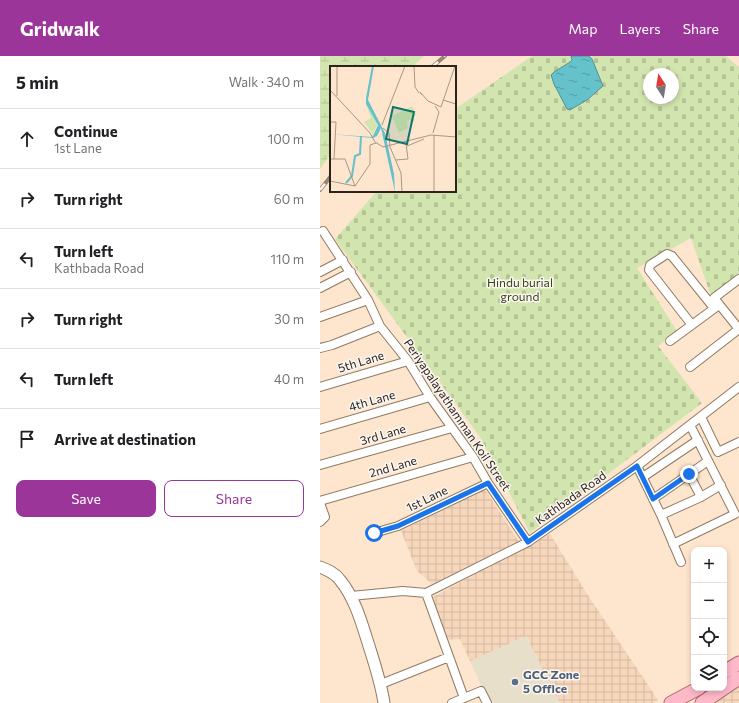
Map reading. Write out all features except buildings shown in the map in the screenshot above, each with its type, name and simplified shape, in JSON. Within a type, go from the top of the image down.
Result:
[{"type":"main road","points":[[320,567],[331,572],[340,580],[350,596],[363,627],[381,684],[384,703]]},
{"type":"main road","points":[[727,670],[739,662]]},
{"type":"main road","points":[[706,702],[739,678]]},
{"type":"main road","points":[[671,703],[693,691]]},
{"type":"street","name":"Periyapalayathamman Koil Street","points":[[323,231],[368,300],[380,326],[408,361],[430,397],[473,457],[488,483],[528,542]]},
{"type":"street","points":[[690,367],[739,329],[672,256],[667,254],[650,265],[649,270],[692,325]]},
{"type":"street","points":[[320,272],[343,260]]},
{"type":"street","points":[[320,288],[351,272]]},
{"type":"street","points":[[670,341],[692,325],[738,283]]},
{"type":"street","points":[[320,317],[368,300]]},
{"type":"street","points":[[320,348],[332,345],[380,326]]},
{"type":"street","name":"5th Lane","points":[[320,387],[408,361]]},
{"type":"street","name":"Kathbada Road","points":[[426,593],[528,542],[637,466],[739,387]]},
{"type":"street","name":"4th Lane","points":[[320,429],[430,397]]},
{"type":"street","points":[[701,417],[718,452],[739,442]]},
{"type":"street","points":[[673,544],[735,514],[690,425]]},
{"type":"street","name":"3rd Lane","points":[[320,465],[452,428]]},
{"type":"street","points":[[643,477],[698,440]]},
{"type":"street","name":"2nd Lane","points":[[320,502],[473,457]]},
{"type":"street","points":[[653,499],[708,461]]},
{"type":"street","points":[[637,466],[682,562]]},
{"type":"street","points":[[689,474],[701,497]]},
{"type":"street","name":"1st Lane","points":[[374,533],[398,526],[488,483]]},
{"type":"street","points":[[661,515],[701,497],[721,485]]},
{"type":"street","points":[[320,502],[325,517],[320,522]]},
{"type":"street","points":[[350,596],[403,590],[426,593],[464,698]]},
{"type":"street","points":[[381,684],[449,657]]},
{"type":"street","points":[[452,703],[481,691],[487,703]]},
{"type":"shaded area","points":[[485,489],[519,542],[432,584],[417,571],[401,531]]},
{"type":"shaded area","points":[[550,534],[589,597],[658,700],[653,703],[560,703],[526,636],[470,661],[460,639],[445,640],[431,598]]},
{"type":"shaded area","name":"GCC Zone 5 Office","points":[[526,636],[560,703],[489,703],[470,661]]},
{"type":"shaded area","points":[[739,684],[739,703],[716,703],[717,700]]},
{"type":"green space","points":[[320,56],[424,56],[413,66],[330,66],[330,155],[320,169]]},
{"type":"green space","name":"Hindu burial ground","points":[[532,56],[726,56],[739,67],[739,274],[711,296],[691,238],[637,268],[677,331],[658,346],[702,403],[530,533],[480,437],[335,239],[376,192],[456,192],[456,108]]},
{"type":"water","points":[[571,56],[589,56],[592,59],[603,86],[587,100],[570,110],[567,109],[551,75],[570,62],[572,60]]},
{"type":"railway","points":[[433,66],[445,56]]},
{"type":"railway","points":[[320,190],[330,177]]},
{"type":"place","name":"GCC Zone 5 Office","points":[[515,682]]},
{"type":"route","points":[[374,533],[398,526],[488,483],[528,542],[637,466],[653,499],[689,474]]}]
